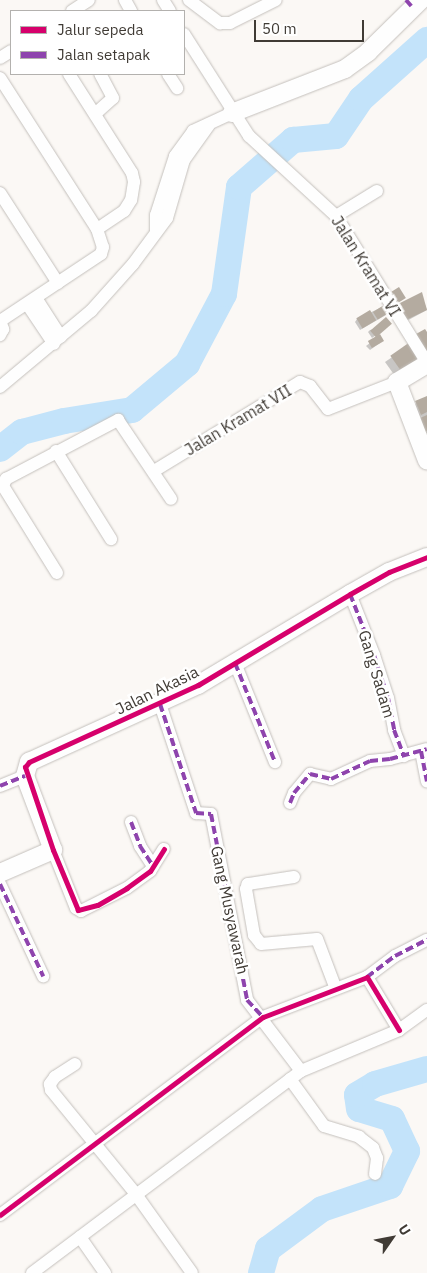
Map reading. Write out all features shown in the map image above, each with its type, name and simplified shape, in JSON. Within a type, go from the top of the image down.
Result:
[{"type":"street","points":[[74,10],[89,0]]},
{"type":"street","points":[[189,0],[220,23],[230,23],[276,0]]},
{"type":"street","points":[[0,387],[91,310],[133,264],[156,230],[167,218],[184,160],[209,125],[232,113],[344,69],[368,52],[421,0]]},
{"type":"street","name":"Jalan Kramat VI","points":[[185,36],[232,113],[249,136],[302,182],[336,216],[427,363]]},
{"type":"street","points":[[70,75],[96,114],[134,182],[131,200],[124,211],[96,229]]},
{"type":"street","points":[[96,114],[113,98],[101,75]]},
{"type":"street","points":[[169,75],[177,88]]},
{"type":"street","points":[[0,78],[96,229],[103,247],[101,254],[0,321],[0,335]]},
{"type":"street","points":[[336,216],[377,192]]},
{"type":"street","points":[[0,193],[58,283]]},
{"type":"street","points":[[32,301],[55,339]]},
{"type":"street","points":[[427,363],[397,382],[427,460]]},
{"type":"street","name":"Jalan Kramat VII","points":[[154,471],[300,382],[310,386],[328,409],[397,382]]},
{"type":"street","points":[[57,573],[3,482],[56,451],[118,420],[171,499]]},
{"type":"street","points":[[56,451],[111,538]]},
{"type":"street","name":"Jalan Akasia","points":[[25,776],[29,762],[160,704],[235,663],[389,572],[427,557]]},
{"type":"street","name":"Gang Sadam","points":[[350,594],[374,655],[388,698],[394,730],[404,756]]},
{"type":"street","points":[[235,663],[275,762]]},
{"type":"street","name":"Gang Musyawarah","points":[[160,704],[197,814],[211,814],[247,1000],[263,1017]]},
{"type":"street","points":[[290,804],[294,793],[310,774],[331,779],[361,764],[404,756],[424,750],[427,781]]},
{"type":"street","points":[[0,786],[25,776],[78,910],[97,905],[127,888],[153,866],[164,849]]},
{"type":"street","points":[[131,822],[140,846],[153,866]]},
{"type":"street","points":[[0,873],[53,850]]},
{"type":"street","points":[[294,877],[248,884],[246,889],[254,934],[261,944],[316,939],[336,988]]},
{"type":"street","points":[[0,884],[43,976]]},
{"type":"street","points":[[0,1215],[263,1017],[367,977],[395,956],[427,940]]},
{"type":"street","points":[[367,977],[398,1030]]},
{"type":"street","points":[[32,1273],[135,1193],[302,1071],[398,1030],[427,1010]]},
{"type":"street","points":[[263,1017],[302,1071]]},
{"type":"street","points":[[75,1064],[55,1077],[50,1084],[51,1090],[93,1144],[135,1193],[192,1273]]},
{"type":"street","points":[[290,1079],[324,1126],[359,1137],[373,1148],[377,1158],[376,1174]]},
{"type":"street","points":[[80,1237],[105,1273]]},
{"type":"building","points":[[399,287],[406,298],[398,303],[391,292]]},
{"type":"building","points":[[422,292],[427,310],[406,320],[398,304]]},
{"type":"building","points":[[384,305],[389,313],[378,320],[373,312]]},
{"type":"building","points":[[370,310],[376,320],[362,329],[356,318]]},
{"type":"building","points":[[386,317],[392,324],[376,338],[370,331]]},
{"type":"building","points":[[425,329],[427,332],[427,355],[416,334]]},
{"type":"building","points":[[380,334],[384,341],[372,348],[368,341]]},
{"type":"building","points":[[410,342],[421,358],[401,371],[390,356]]},
{"type":"building","points":[[427,396],[427,412],[421,415],[415,401]]},
{"type":"building","points":[[427,415],[427,431],[423,433],[418,419]]},
{"type":"waterway","points":[[0,449],[22,432],[64,421],[132,410],[187,364],[224,294],[239,187],[293,140],[336,136],[361,99],[427,40]]},
{"type":"waterway","points":[[261,1273],[268,1249],[322,1209],[390,1186],[407,1151],[392,1119],[359,1109],[357,1095],[375,1084],[427,1069]]},
{"type":"marked path","points":[[406,0],[413,8]]},
{"type":"marked path","points":[[350,594],[374,655],[388,698],[394,730],[404,756]]},
{"type":"marked path","points":[[235,663],[275,762]]},
{"type":"marked path","points":[[160,704],[196,813],[211,814],[247,1000],[263,1017]]},
{"type":"marked path","points":[[290,803],[294,793],[310,774],[331,779],[370,761],[390,759],[427,749]]},
{"type":"marked path","points":[[421,751],[427,781]]},
{"type":"marked path","points":[[0,786],[25,776]]},
{"type":"marked path","points":[[131,822],[140,846],[153,866]]},
{"type":"marked path","points":[[0,884],[43,976]]},
{"type":"marked path","points":[[367,977],[395,956],[427,940]]},
{"type":"cycle path","points":[[164,849],[150,871],[127,888],[97,905],[78,910],[53,850],[25,767],[29,762],[198,685],[389,572],[427,557]]},
{"type":"cycle path","points":[[0,1215],[263,1017],[367,977],[399,1030]]}]
